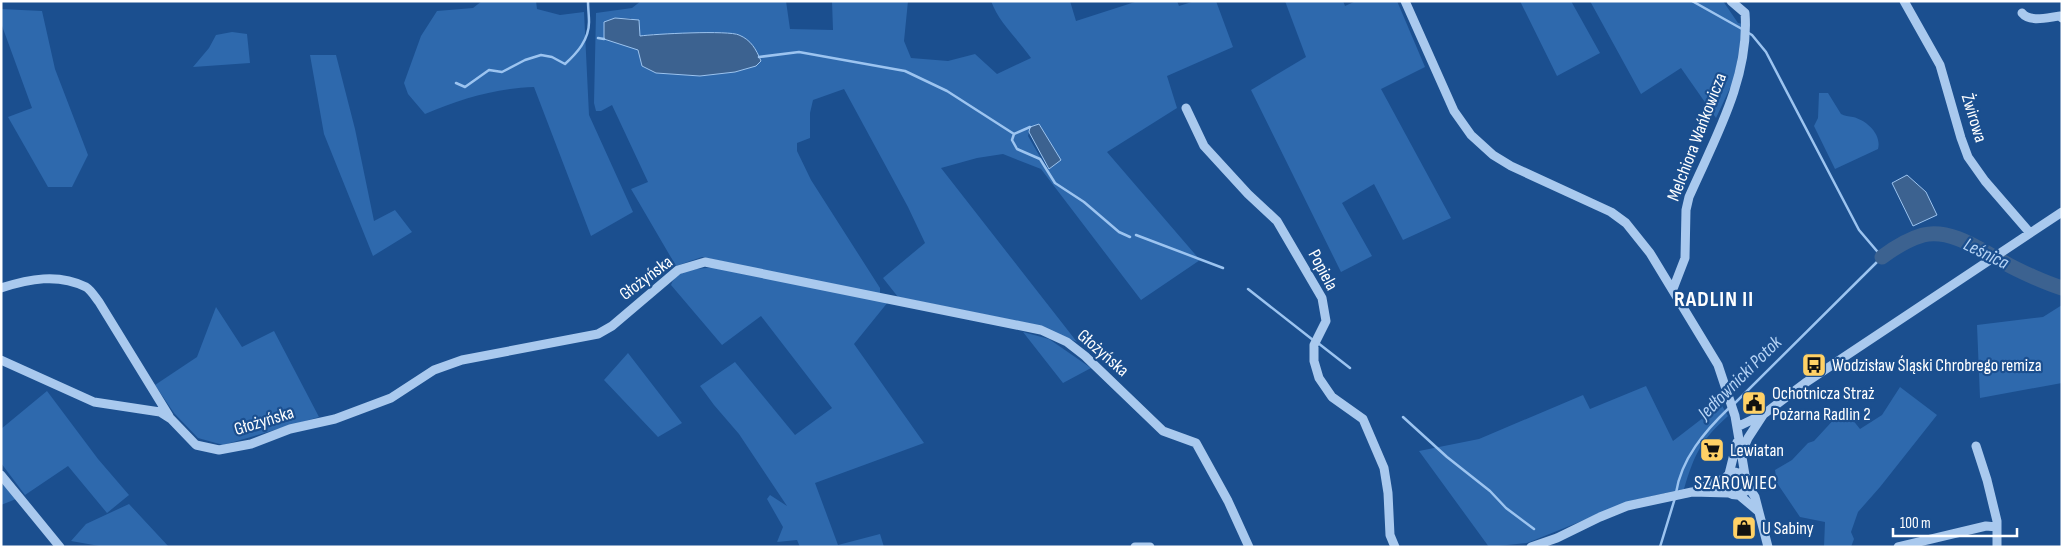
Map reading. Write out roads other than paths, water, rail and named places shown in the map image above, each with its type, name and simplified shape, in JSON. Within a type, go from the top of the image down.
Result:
[{"type":"street","points":[[1405,1],[1454,111],[1471,135],[1493,156],[1511,166],[1611,212],[1626,222],[1650,253],[1718,365],[1735,416],[1748,486],[1754,497],[1768,547]]},
{"type":"street","name":"Melchiora Wańkowicza","points":[[1673,289],[1685,258],[1686,210],[1689,197],[1731,99],[1739,75],[1745,38],[1745,13],[1732,1]]},
{"type":"street","name":"Żwirowa","points":[[1904,1],[1940,65],[1968,156],[1985,181],[2030,233]]},
{"type":"street","points":[[2022,13],[2026,17],[2031,18],[2060,16],[2062,18]]},
{"type":"street","name":"Popiela","points":[[1186,108],[1204,146],[1248,194],[1277,221],[1322,298],[1326,321],[1316,341],[1314,360],[1319,378],[1332,397],[1364,419],[1384,468],[1388,493],[1390,535],[1396,547]]},
{"type":"street","points":[[1737,427],[1764,414],[1822,371],[2062,212]]},
{"type":"street","name":"Głożyńska","points":[[1,360],[94,402],[160,412],[170,419],[196,445],[219,450],[251,444],[290,429],[335,419],[391,398],[434,370],[462,360],[598,334],[612,326],[678,270],[705,262],[1041,330],[1067,342],[1085,356],[1163,431],[1196,443],[1228,501],[1249,547]]},
{"type":"street","points":[[1,288],[27,280],[58,279],[87,288],[99,302],[170,419]]},
{"type":"street","points":[[1741,454],[1748,438],[1764,414]]},
{"type":"street","points":[[1729,493],[1725,488],[1738,437]]},
{"type":"street","points":[[1976,446],[1987,480],[1997,528],[1997,547]]},
{"type":"street","points":[[1531,547],[1557,538],[1628,506],[1688,492],[1739,472],[1745,475]]},
{"type":"street","points":[[1,475],[60,547]]},
{"type":"street","points":[[1739,496],[1745,492],[1748,486]]},
{"type":"street","points":[[1688,492],[1729,493],[1739,496],[1758,512]]},
{"type":"street","points":[[1898,547],[1986,526],[1997,528]]},
{"type":"street","points":[[1135,547],[1150,547]]},
{"type":"waterway","points":[[456,83],[465,87],[489,70],[502,72],[525,60],[541,55],[552,57],[565,64],[578,51],[587,35],[589,22],[588,1]]},
{"type":"waterway","points":[[1692,1],[1742,29]]},
{"type":"waterway","points":[[1733,405],[1882,257],[1859,230],[1766,52],[1752,35],[1747,32]]},
{"type":"waterway","points":[[598,38],[604,39]]},
{"type":"waterway","points":[[759,57],[799,52],[905,71],[947,91],[1014,134],[1012,140],[1017,149],[1040,159],[1055,183],[1084,202],[1119,232],[1130,237]]},
{"type":"waterway","points":[[1014,134],[1030,127]]},
{"type":"waterway","points":[[1136,235],[1223,268]]},
{"type":"waterway","name":"Leśnica","points":[[1882,257],[1902,244],[1923,235],[1944,235],[1966,242],[2018,270],[2062,288]]},
{"type":"waterway","points":[[1248,289],[1313,340]]},
{"type":"waterway","points":[[1318,343],[1350,368]]},
{"type":"waterway","name":"Jedłownicki Potok","points":[[1676,493],[1683,469],[1695,446],[1729,408]]},
{"type":"waterway","points":[[1403,417],[1447,457],[1490,491],[1506,508],[1534,529]]},
{"type":"waterway","name":"Jedłownicki Potok","points":[[1660,547],[1675,498]]},
{"type":"place","name":"Wodzisław Śląski Chrobrego remiza","points":[[1814,365]]},
{"type":"place","name":"Ochotnicza Straż Pożarna Radlin 2","points":[[1754,403]]},
{"type":"place","name":"Lewiatan","points":[[1712,450]]},
{"type":"place","name":"U Sabiny","points":[[1744,528]]},
{"type":"district","name":"RADLIN II","points":[[1714,299]]},
{"type":"district","name":"SZAROWIEC","points":[[1736,483]]}]
